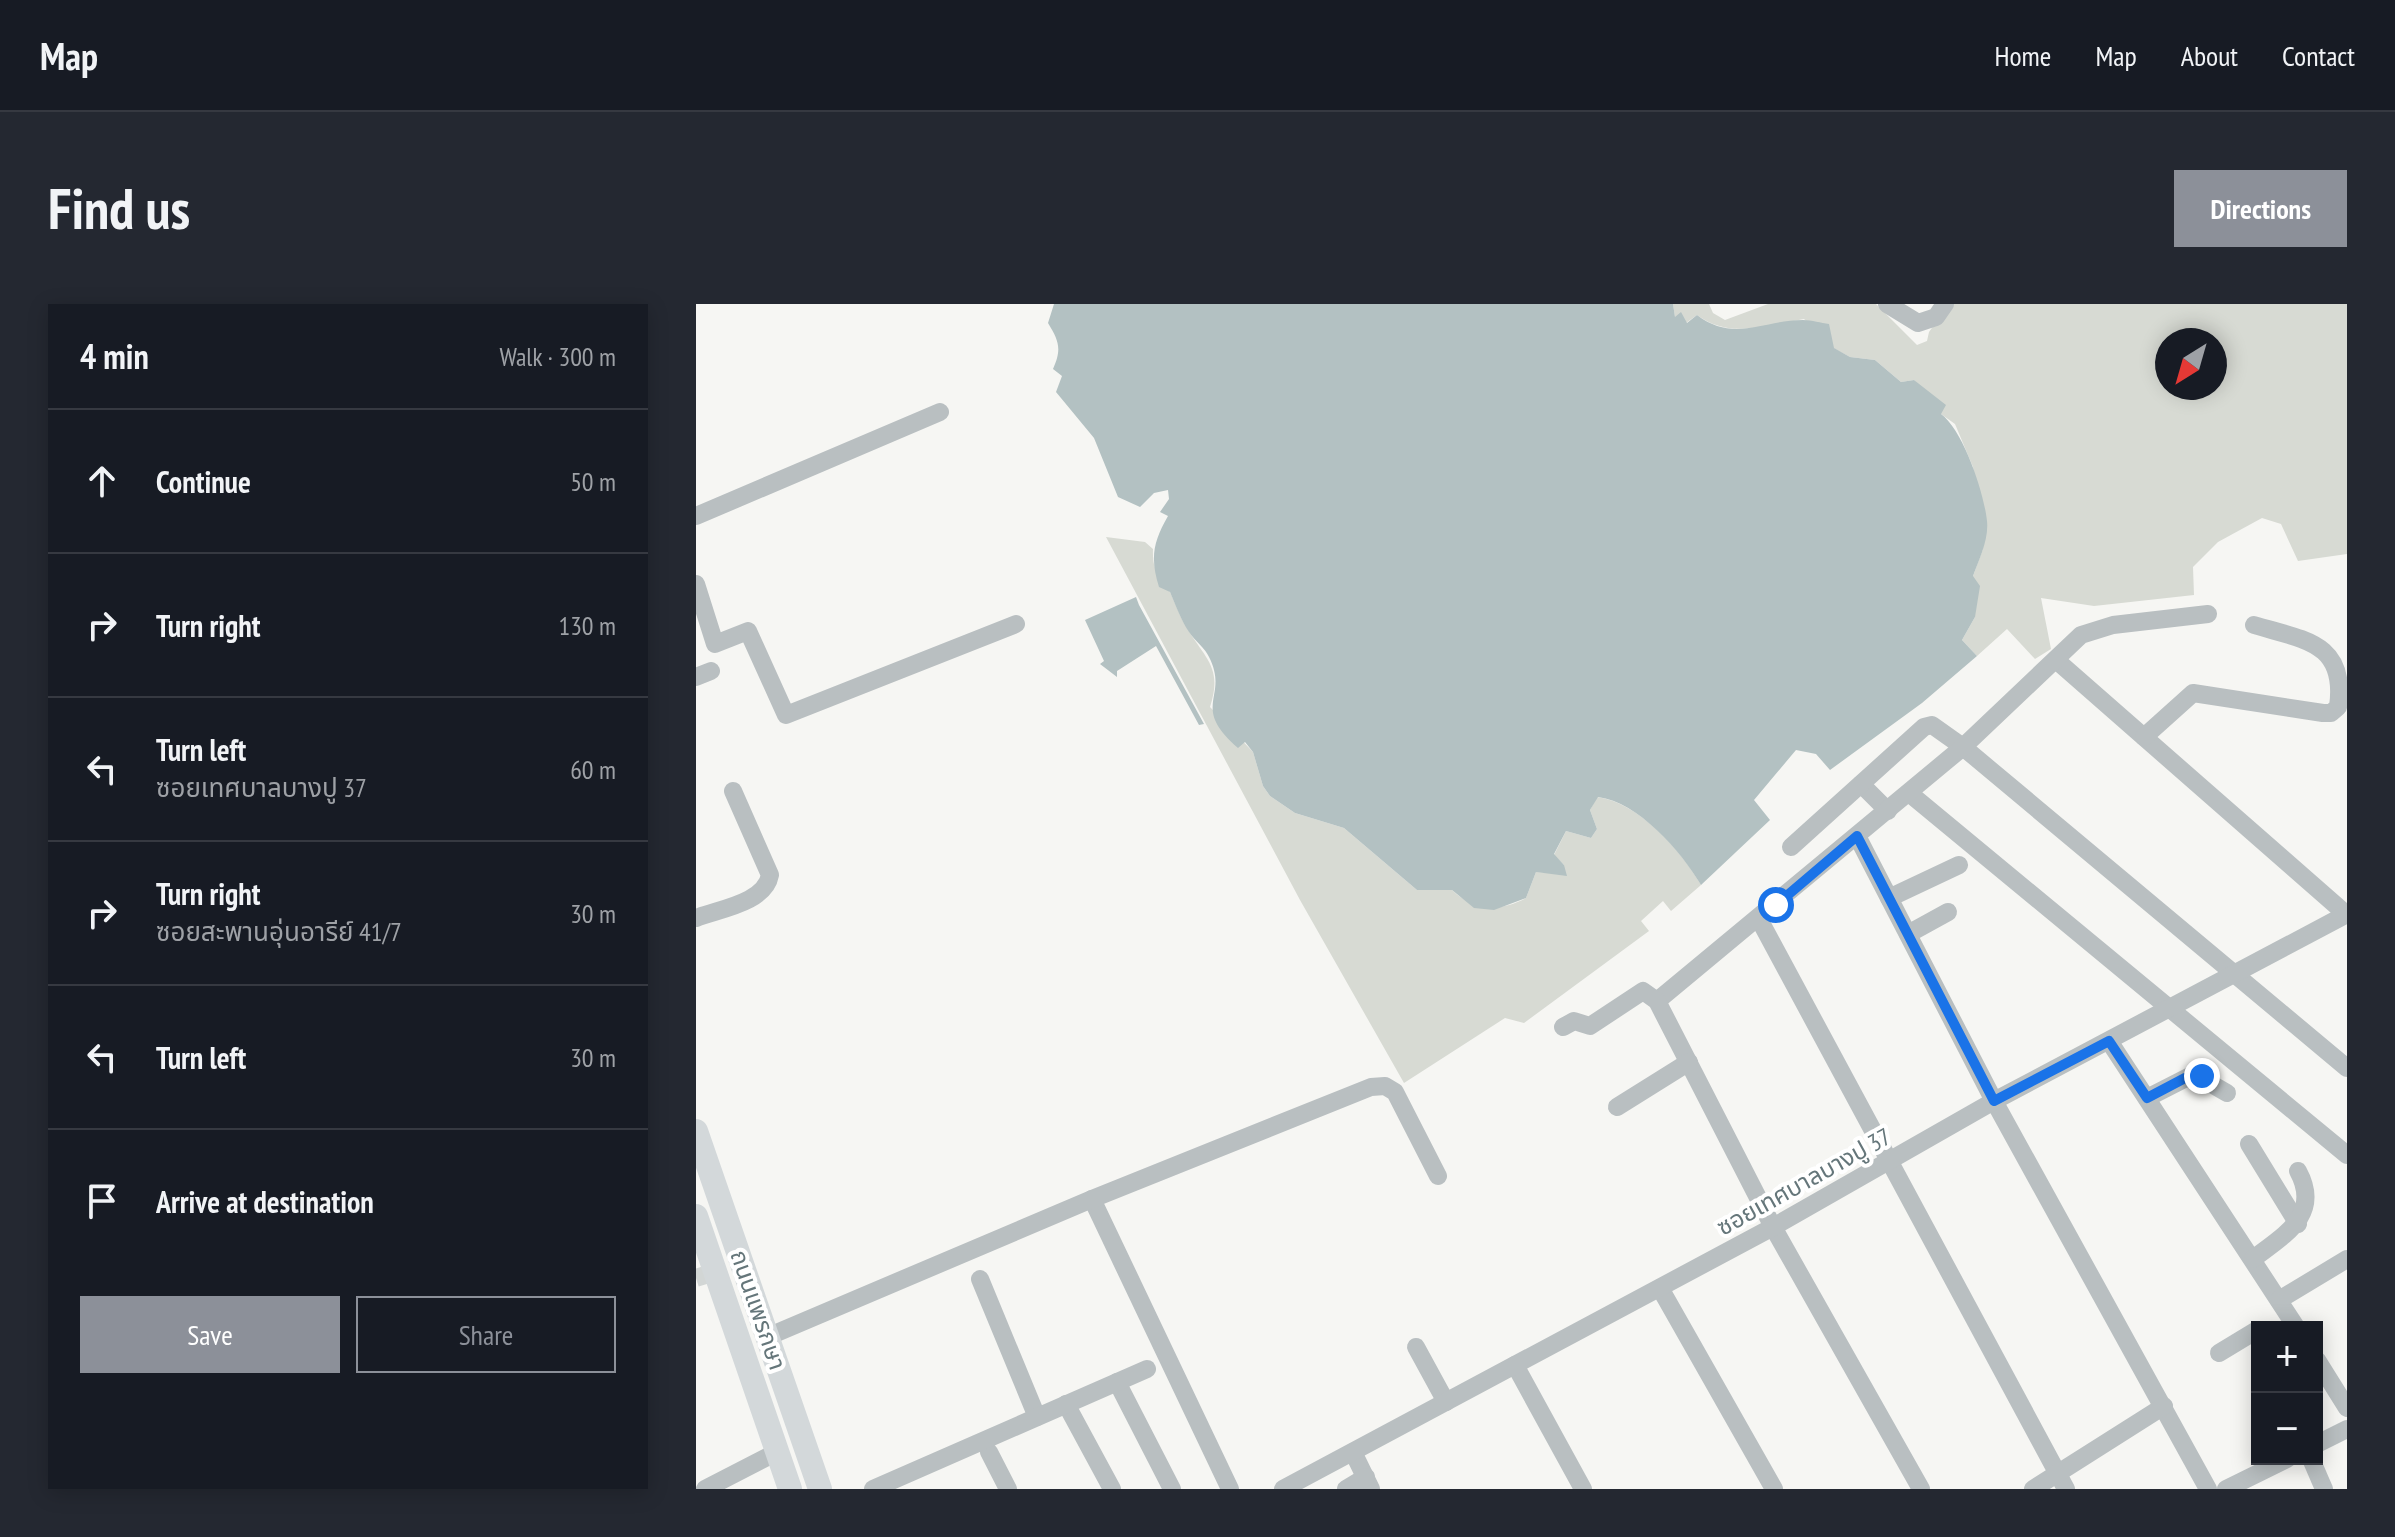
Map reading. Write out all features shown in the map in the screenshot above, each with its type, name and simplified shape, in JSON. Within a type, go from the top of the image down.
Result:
[{"type":"main road","name":"ถนนแพรกษา","points":[[696,1131],[820,1489]]},
{"type":"main road","name":"ถนนแพรกษา","points":[[696,1216],[790,1489]]},
{"type":"street","points":[[1887,304],[1918,323],[1936,317],[1945,304]]},
{"type":"street","points":[[697,511],[940,412]]},
{"type":"street","points":[[696,584],[715,644],[748,631],[786,715],[1016,624]]},
{"type":"street","points":[[1657,1001],[1963,747],[2081,635],[2102,628],[2208,614]]},
{"type":"street","points":[[2144,737],[2193,693],[2323,713],[2331,713],[2338,707],[2342,682],[2328,653],[2315,644],[2254,625]]},
{"type":"street","points":[[2056,660],[2347,914]]},
{"type":"street","points":[[1791,847],[1924,727],[1932,725],[1963,747],[2347,1068]]},
{"type":"street","points":[[1861,784],[1888,811]]},
{"type":"street","points":[[696,918],[759,894],[768,886],[770,875],[733,791]]},
{"type":"street","points":[[1909,793],[2173,1008],[2347,1155]]},
{"type":"street","points":[[1857,836],[1994,1101],[2208,1489]]},
{"type":"street","points":[[1889,898],[1959,865]]},
{"type":"street","points":[[1908,934],[1948,912]]},
{"type":"street","name":"ซอยเทศบาลบางปู 37","points":[[1283,1489],[1773,1227],[1994,1101],[2347,914]]},
{"type":"street","points":[[1759,919],[2061,1481]]},
{"type":"street","points":[[1563,1027],[1574,1021],[1590,1026],[1643,991],[1657,1001],[1773,1227],[1921,1489]]},
{"type":"street","points":[[2109,1041],[2287,1313],[2347,1259]]},
{"type":"street","points":[[1617,1107],[1689,1062]]},
{"type":"street","points":[[2147,1098],[2194,1074],[2227,1093]]},
{"type":"street","points":[[767,1337],[1092,1199],[1371,1087],[1385,1086],[1395,1092],[1438,1176]]},
{"type":"street","points":[[2249,1144],[2298,1224]]},
{"type":"street","points":[[2253,1259],[2298,1224],[2307,1205],[2298,1171]]},
{"type":"street","points":[[1092,1199],[1230,1489]]},
{"type":"street","points":[[980,1279],[1037,1417]]},
{"type":"street","points":[[1660,1288],[1774,1489]]},
{"type":"street","points":[[2219,1353],[2251,1334]]},
{"type":"street","points":[[1416,1347],[1446,1402]]},
{"type":"street","points":[[1515,1365],[1583,1489]]},
{"type":"street","points":[[2323,1366],[2340,1383],[2347,1408]]},
{"type":"street","points":[[873,1489],[1147,1369]]},
{"type":"street","points":[[1117,1382],[1172,1489]]},
{"type":"street","points":[[1066,1404],[1112,1489]]},
{"type":"street","points":[[2033,1489],[2061,1481],[2164,1406]]},
{"type":"street","points":[[2323,1441],[2347,1429]]},
{"type":"street","points":[[705,1489],[777,1452]]},
{"type":"street","points":[[989,1452],[1008,1489]]},
{"type":"street","points":[[1346,1489],[1368,1483],[1353,1452]]},
{"type":"street","points":[[2226,1489],[2275,1465]]},
{"type":"street","points":[[2314,1465],[2324,1489]]},
{"type":"shaded area","points":[[1054,304],[1673,304],[1675,317],[1681,312],[1687,323],[1697,315],[1724,328],[1749,328],[1803,320],[1829,324],[1834,348],[1850,357],[1875,360],[1901,382],[1914,380],[1946,405],[1941,414],[1957,433],[1971,463],[1987,521],[1985,542],[1973,576],[1980,586],[1975,617],[1962,640],[1977,656],[1922,703],[1830,770],[1816,754],[1796,750],[1754,800],[1770,820],[1701,885],[1670,844],[1643,818],[1613,801],[1598,797],[1590,810],[1597,829],[1591,838],[1566,831],[1554,854],[1564,865],[1567,876],[1536,872],[1526,898],[1494,910],[1474,908],[1452,890],[1417,890],[1344,828],[1295,813],[1270,796],[1263,786],[1253,752],[1245,742],[1238,748],[1216,721],[1213,702],[1216,682],[1209,657],[1186,627],[1170,592],[1159,587],[1156,577],[1154,550],[1168,516],[1160,512],[1169,499],[1168,490],[1154,493],[1140,507],[1118,497],[1094,438],[1056,392],[1062,376],[1053,369],[1058,345],[1048,323]]},
{"type":"shaded area","points":[[1673,304],[1709,304],[1713,313],[1725,320],[1768,304],[1876,304],[1917,345],[1927,341],[1929,332],[1949,304],[2347,304],[2347,554],[2298,561],[2281,524],[2262,518],[2218,542],[2193,567],[2194,595],[2094,606],[2041,598],[2051,649],[2035,659],[2007,629],[1977,656],[1962,640],[1975,617],[1973,576],[1983,549],[1973,467],[1955,424],[1941,414],[1914,380],[1901,382],[1875,360],[1850,357],[1833,348],[1804,319],[1748,329],[1722,327],[1697,315],[1686,323],[1675,317]]},
{"type":"shaded area","points":[[1106,537],[1145,542],[1153,549],[1156,569],[1210,664],[1214,682],[1210,707],[1253,752],[1263,786],[1270,796],[1295,813],[1344,828],[1417,890],[1452,890],[1469,902],[1488,907],[1507,906],[1526,898],[1536,872],[1553,873],[1564,865],[1554,855],[1566,831],[1591,838],[1597,829],[1590,810],[1597,797],[1628,808],[1643,818],[1670,843],[1701,885],[1671,911],[1663,901],[1641,921],[1649,931],[1524,1023],[1505,1018],[1404,1083],[1300,900]]},
{"type":"shaded area","points":[[1136,597],[1204,724],[1199,725],[1156,646],[1117,671],[1117,677],[1100,664],[1104,661],[1085,620]]},
{"type":"tunnel","points":[[696,1278],[715,1272]]},
{"type":"route","points":[[1776,905],[1857,836],[1994,1101],[2109,1041],[2147,1098],[2194,1074],[2202,1076]]}]
